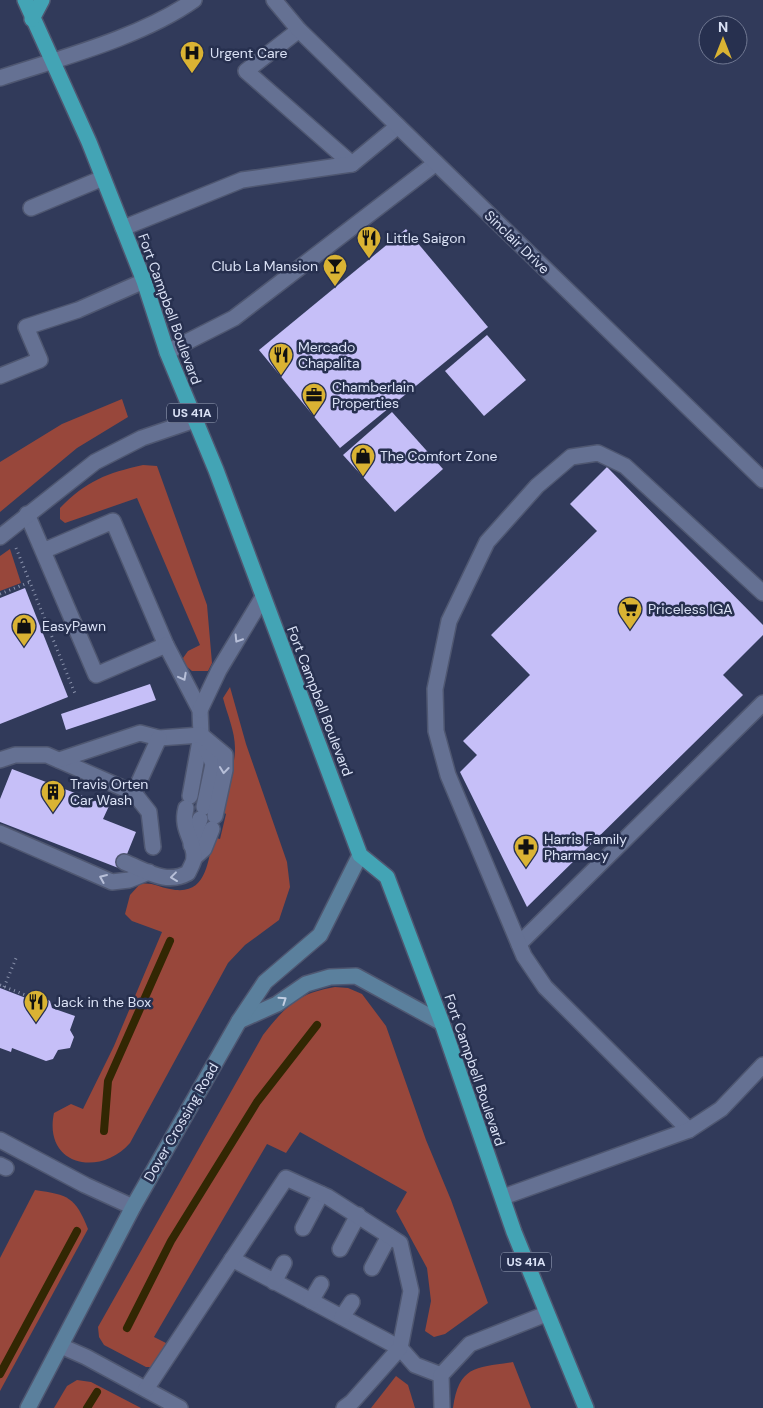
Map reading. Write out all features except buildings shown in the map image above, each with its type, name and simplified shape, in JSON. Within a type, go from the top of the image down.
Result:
[{"type":"highway","name":"Fort Campbell Boulevard","points":[[25,0],[124,228],[144,281],[167,352],[263,597],[360,855],[387,877],[546,1314],[586,1408]]},
{"type":"highway","points":[[32,19],[42,0]]},
{"type":"main road","name":"Dover Crossing Road","points":[[28,1408],[133,1207],[239,1021],[265,982],[320,935],[360,855]]},
{"type":"main road","points":[[239,1021],[277,1004],[306,984],[330,976],[356,976],[442,1024]]},
{"type":"street","points":[[0,78],[128,33],[178,12],[194,0]]},
{"type":"street","name":"Sinclair Drive","points":[[274,0],[299,30],[763,480]]},
{"type":"street","points":[[299,30],[246,71],[352,164]]},
{"type":"street","points":[[124,228],[242,180],[352,164],[398,126]]},
{"type":"street","points":[[167,352],[234,318],[436,163]]},
{"type":"street","points":[[31,208],[103,178]]},
{"type":"street","points":[[0,376],[40,360],[26,327],[78,310],[144,281]]},
{"type":"street","points":[[4,534],[95,462],[142,438],[195,420]]},
{"type":"street","points":[[689,1130],[546,987],[524,956],[448,775],[436,731],[436,689],[449,621],[487,542],[537,486],[571,457],[598,453],[625,466],[763,594]]},
{"type":"street","points":[[27,514],[96,675],[166,645]]},
{"type":"street","points":[[43,551],[113,521],[166,645],[200,710],[201,735],[184,816],[185,832],[192,852]]},
{"type":"street","points":[[200,710],[219,670],[263,597]]},
{"type":"street","points":[[519,944],[763,703]]},
{"type":"street","points":[[59,760],[140,733],[159,738],[201,735]]},
{"type":"street","points":[[124,862],[166,878],[178,878],[188,873],[192,852],[207,818],[212,764],[201,735]]},
{"type":"street","points":[[134,793],[159,738]]},
{"type":"street","points":[[0,760],[16,755],[47,755],[134,793],[149,812],[153,847]]},
{"type":"street","points":[[0,833],[112,882],[130,880],[149,872]]},
{"type":"street","points":[[503,1197],[689,1130],[721,1109],[763,1065]]},
{"type":"street","points":[[0,1140],[85,1185],[133,1207]]},
{"type":"street","points":[[146,1389],[286,1178],[321,1194],[358,1215],[400,1243],[411,1291],[400,1348],[352,1402],[344,1408]]},
{"type":"street","points":[[303,1228],[321,1194]]},
{"type":"street","points":[[340,1249],[358,1215]]},
{"type":"street","points":[[372,1268],[389,1236]]},
{"type":"street","points":[[232,1260],[400,1348],[414,1365],[441,1375]]},
{"type":"street","points":[[274,1282],[284,1263]]},
{"type":"street","points":[[310,1301],[320,1284]]},
{"type":"street","points":[[342,1317],[352,1302]]},
{"type":"street","points":[[442,1408],[441,1375],[470,1344],[546,1314]]},
{"type":"street","points":[[61,1346],[180,1408]]},
{"type":"path","points":[[4,534],[30,582],[76,696]]},
{"type":"path","points":[[0,594],[30,582]]},
{"type":"path","points":[[17,956],[2,986],[33,998]]},
{"type":"shaded area","points":[[122,399],[128,417],[77,448],[0,512],[0,462],[62,424]]},
{"type":"shaded area","points":[[143,465],[157,466],[207,605],[212,663],[208,671],[192,671],[185,665],[183,658],[188,651],[200,645],[137,498],[65,523],[60,519],[60,508],[88,485],[118,471]]},
{"type":"shaded area","points":[[10,549],[21,583],[0,591],[0,556]]},
{"type":"shaded area","points":[[230,687],[246,744],[287,862],[290,887],[279,920],[245,945],[228,963],[130,1143],[117,1154],[104,1160],[89,1163],[76,1161],[65,1155],[57,1145],[53,1131],[54,1113],[71,1104],[83,1109],[114,1046],[162,932],[132,921],[125,914],[130,895],[140,884],[182,890],[191,888],[198,883],[207,867],[213,837],[220,839],[226,814],[220,810],[235,756],[234,735],[223,698]]},
{"type":"shaded area","points":[[335,987],[348,988],[362,994],[386,1026],[426,1140],[451,1200],[488,1303],[445,1334],[434,1337],[425,1331],[431,1301],[427,1268],[396,1211],[407,1192],[300,1132],[286,1153],[267,1144],[154,1337],[168,1344],[157,1367],[146,1367],[104,1345],[99,1337],[98,1327],[263,1035],[286,1009],[302,997]]},
{"type":"shaded area","points":[[35,1190],[56,1194],[69,1199],[79,1210],[88,1229],[0,1391],[0,1258]]},
{"type":"shaded area","points":[[513,1362],[531,1408],[453,1408],[460,1384],[471,1371]]},
{"type":"shaded area","points":[[396,1376],[408,1385],[415,1408],[371,1408]]},
{"type":"shaded area","points":[[77,1380],[91,1382],[141,1408],[54,1408],[67,1386]]},
{"type":"waterway","points":[[104,1131],[108,1081],[170,941]]},
{"type":"waterway","points":[[127,1328],[171,1241],[257,1102],[317,1025]]},
{"type":"waterway","points":[[0,1374],[77,1231]]},
{"type":"waterway","points":[[87,1408],[97,1392]]},
{"type":"place","name":"Urgent Care","points":[[192,74]]},
{"type":"place","name":"Little Saigon","points":[[369,259]]},
{"type":"place","name":"Club La Mansion","points":[[335,287]]},
{"type":"place","name":"Mercado Chapalita","points":[[281,376]]},
{"type":"place","name":"Chamberlain Properties","points":[[314,416]]},
{"type":"place","name":"The Comfort Zone","points":[[363,477]]},
{"type":"place","name":"Priceless IGA","points":[[630,630]]},
{"type":"place","name":"EasyPawn","points":[[24,647]]},
{"type":"place","name":"Travis Orten Car Wash","points":[[53,813]]},
{"type":"place","name":"Harris Family Pharmacy","points":[[526,868]]},
{"type":"place","name":"Jack in the Box","points":[[36,1023]]}]
